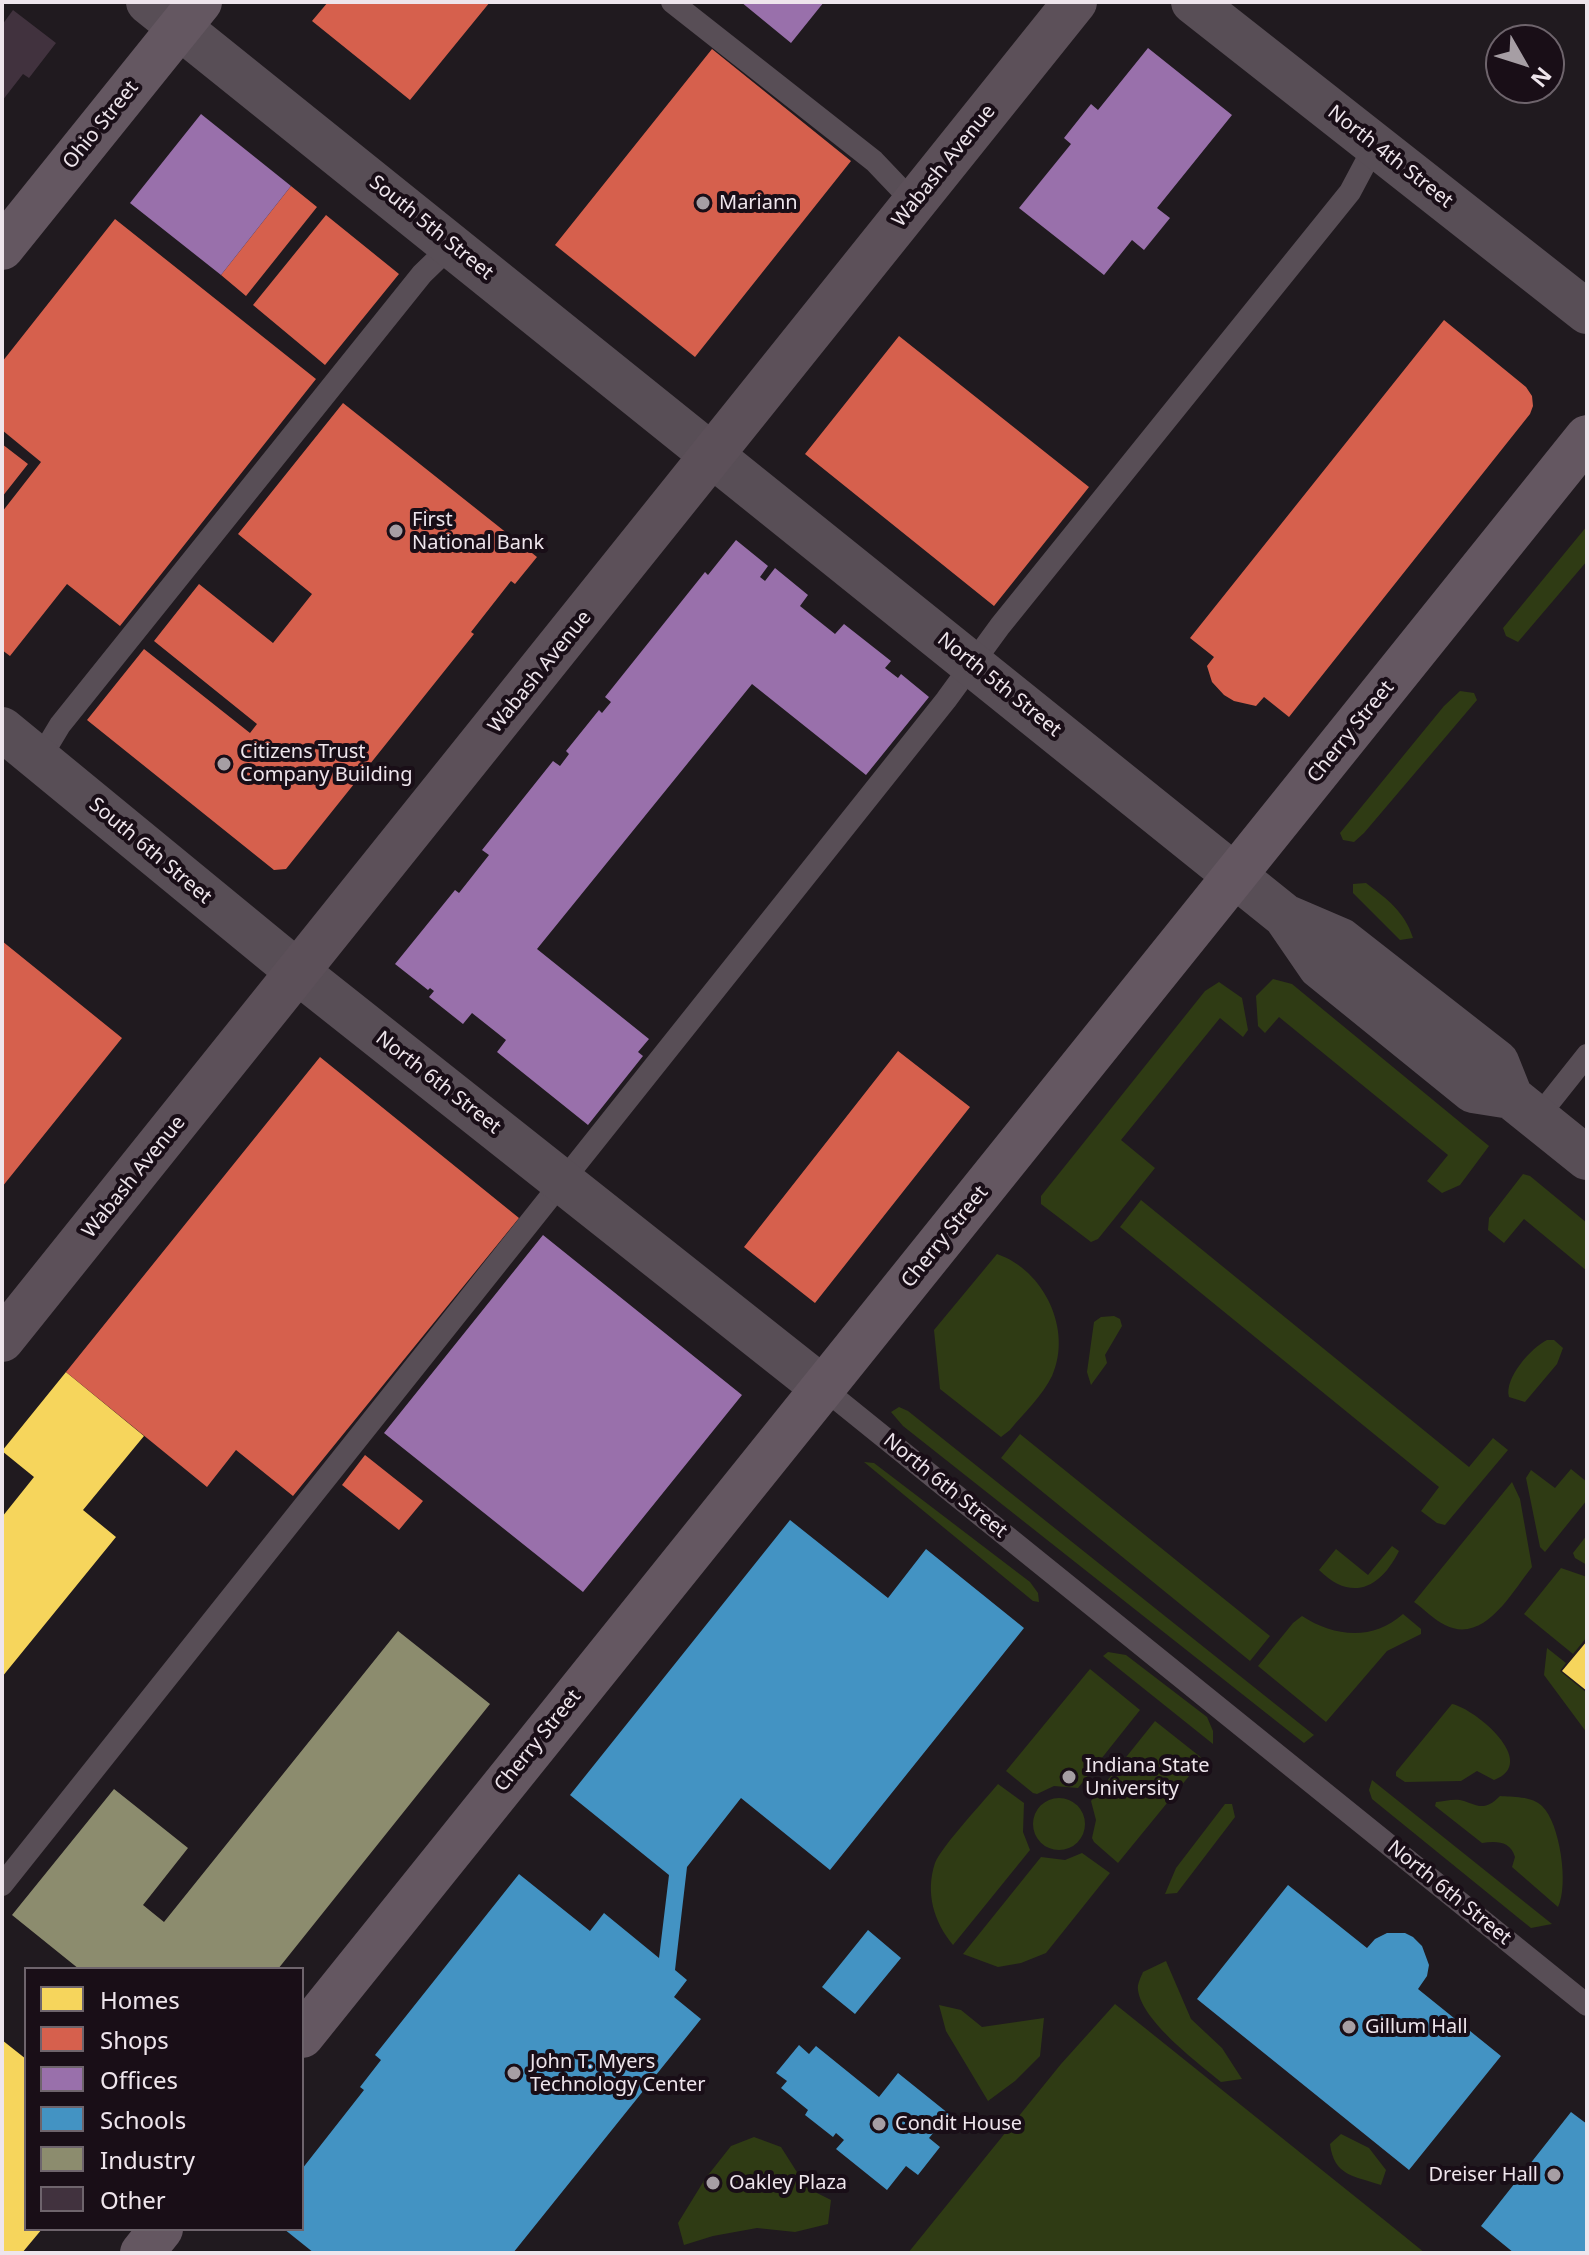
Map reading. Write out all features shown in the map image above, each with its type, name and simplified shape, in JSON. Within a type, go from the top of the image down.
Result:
[{"type":"main road","name":"Ohio Street","points":[[2,248],[176,10]]},
{"type":"main road","name":"Cherry Street","points":[[304,2034],[1587,437]]},
{"type":"main road","points":[[142,2253],[159,2231]]},
{"type":"street","name":"Wabash Avenue","points":[[2,1340],[1075,2]]},
{"type":"street","name":"North 4th Street","points":[[1193,2],[1587,312]]},
{"type":"street","name":"South 5th Street","points":[[176,10],[452,245],[713,454]]},
{"type":"street","name":"North 5th Street","points":[[713,454],[1285,916],[1320,967],[1473,1091],[1524,1107],[1587,1158]]},
{"type":"street","name":"South 6th Street","points":[[2,729],[299,973]]},
{"type":"street","name":"North 6th Street","points":[[299,973],[823,1388]]},
{"type":"lane","points":[[672,2],[874,161],[914,203]]},
{"type":"lane","points":[[2,1885],[973,664],[1000,626],[1350,192],[1375,145]]},
{"type":"lane","points":[[39,760],[60,725],[335,382],[422,274],[452,245]]},
{"type":"lane","points":[[1524,1107],[1587,1055]]},
{"type":"lane","name":"North 6th Street","points":[[823,1388],[1587,2005]]},
{"type":"green space","points":[[1587,526],[1587,561],[1518,642],[1506,636],[1503,628]]},
{"type":"green space","points":[[1460,691],[1474,693],[1477,700],[1364,833],[1354,842],[1343,840],[1340,833],[1444,706]]},
{"type":"green space","points":[[1366,883],[1400,913],[1413,938],[1400,940],[1353,893],[1353,884]]},
{"type":"green space","points":[[1273,979],[1292,984],[1489,1146],[1460,1185],[1442,1193],[1427,1181],[1448,1155],[1279,1017],[1265,1033],[1258,1026],[1256,996]]},
{"type":"green space","points":[[1219,982],[1242,998],[1248,1030],[1243,1037],[1220,1018],[1121,1140],[1155,1168],[1098,1239],[1091,1242],[1041,1204],[1041,1196],[1205,991]]},
{"type":"green space","points":[[1523,1174],[1530,1176],[1587,1223],[1587,1271],[1524,1219],[1504,1243],[1488,1230],[1489,1218]]},
{"type":"green space","points":[[1141,1200],[1469,1467],[1493,1438],[1508,1450],[1445,1525],[1421,1511],[1439,1487],[1120,1227]]},
{"type":"green space","points":[[997,1254],[1014,1262],[1041,1288],[1056,1321],[1059,1340],[1058,1358],[1048,1383],[1001,1437],[940,1389],[934,1330]]},
{"type":"green space","points":[[1101,1317],[1120,1319],[1122,1326],[1105,1355],[1107,1363],[1091,1385],[1087,1372],[1094,1322]]},
{"type":"green space","points":[[1547,1340],[1554,1340],[1563,1348],[1557,1364],[1525,1402],[1509,1397],[1511,1381],[1520,1364]]},
{"type":"green space","points":[[899,1407],[908,1411],[1314,1735],[1304,1743],[903,1426],[891,1412]]},
{"type":"green space","points":[[1020,1434],[1270,1636],[1250,1661],[1001,1458]]},
{"type":"green space","points":[[864,1462],[874,1463],[1030,1582],[1038,1593],[1039,1602],[1033,1601]]},
{"type":"green space","points":[[1571,1469],[1587,1482],[1587,1500],[1545,1552],[1540,1547],[1526,1478],[1531,1470],[1555,1488]]},
{"type":"green space","points":[[1512,1482],[1520,1499],[1532,1567],[1506,1602],[1484,1622],[1472,1628],[1459,1629],[1445,1625],[1414,1602]]},
{"type":"green space","points":[[1587,1535],[1587,1565],[1575,1558],[1573,1553]]},
{"type":"green space","points":[[1392,1546],[1399,1551],[1391,1564],[1374,1582],[1364,1587],[1342,1586],[1319,1570],[1336,1549],[1368,1575]]},
{"type":"green space","points":[[1561,1568],[1587,1577],[1587,1637],[1573,1654],[1524,1614]]},
{"type":"green space","points":[[1403,1614],[1421,1629],[1421,1634],[1387,1651],[1326,1722],[1258,1666],[1302,1616],[1327,1628],[1353,1633],[1379,1629]]},
{"type":"green space","points":[[1547,1648],[1566,1663],[1560,1671],[1587,1693],[1587,1733],[1544,1675]]},
{"type":"green space","points":[[1108,1652],[1126,1655],[1207,1717],[1213,1731],[1213,1744],[1103,1656]]},
{"type":"green space","points":[[1090,1669],[1140,1710],[1078,1788],[1054,1786],[1033,1793],[1006,1771]]},
{"type":"green space","points":[[1452,1704],[1475,1716],[1499,1738],[1510,1762],[1506,1772],[1494,1780],[1477,1771],[1461,1781],[1405,1782],[1396,1776],[1396,1772]]},
{"type":"green space","points":[[1155,1721],[1203,1759],[1118,1863],[1092,1838],[1096,1820],[1091,1801]]},
{"type":"green space","points":[[1372,1780],[1552,1924],[1531,1928],[1521,1920],[1372,1799],[1369,1790]]},
{"type":"green space","points":[[998,1784],[1024,1803],[1023,1832],[1030,1850],[953,1945],[933,1907],[931,1885],[935,1863],[954,1835]]},
{"type":"green space","points":[[1500,1796],[1533,1800],[1548,1814],[1558,1840],[1563,1870],[1558,1907],[1512,1867],[1515,1857],[1510,1848],[1498,1842],[1482,1843],[1435,1806],[1436,1802],[1461,1800],[1483,1806]]},
{"type":"green space","points":[[1059,1798],[1077,1806],[1085,1824],[1077,1842],[1059,1850],[1041,1842],[1033,1824],[1041,1806]]},
{"type":"green space","points":[[1225,1804],[1232,1804],[1235,1817],[1177,1893],[1165,1894],[1176,1868]]},
{"type":"green space","points":[[1082,1853],[1110,1873],[1046,1953],[1021,1963],[998,1967],[963,1954],[1041,1857],[1065,1860]]},
{"type":"green space","points":[[1166,1961],[1191,2019],[1222,2048],[1242,2079],[1221,2082],[1172,2040],[1149,2015],[1138,1990],[1139,1983],[1143,1972]]},
{"type":"green space","points":[[1115,2004],[1425,2253],[908,2253],[1061,2064]]},
{"type":"green space","points":[[939,2005],[961,2010],[982,2027],[1044,2018],[1040,2056],[1015,2081],[988,2101],[946,2031]]},
{"type":"green space","points":[[1341,2134],[1369,2148],[1386,2170],[1381,2185],[1354,2177],[1336,2163],[1330,2144]]},
{"type":"green space","points":[[754,2137],[781,2147],[807,2188],[831,2200],[828,2224],[795,2232],[757,2228],[684,2245],[678,2223],[705,2179],[731,2146]]},
{"type":"building: Homes","points":[[66,1372],[144,1436],[83,1510],[116,1537],[2,1677],[2,1517],[34,1477],[2,1451]]},
{"type":"building: Homes","points":[[1587,1641],[1587,1691],[1562,1671]]},
{"type":"building: Homes","points":[[2,2040],[24,2057],[24,2231],[40,2231],[22,2253],[2,2253]]},
{"type":"building: Shops","points":[[328,2],[490,2],[410,100],[312,21]]},
{"type":"building: Shops","name":"Mariann","points":[[712,49],[851,161],[695,357],[555,245]]},
{"type":"building: Shops","points":[[291,186],[317,207],[246,296],[221,275]]},
{"type":"building: Shops","points":[[326,215],[399,274],[325,365],[253,305]]},
{"type":"building: Shops","points":[[115,219],[316,379],[120,626],[67,584],[10,656],[2,650],[2,512],[41,462],[2,430],[2,362]]},
{"type":"building: Shops","points":[[1444,320],[1526,387],[1532,396],[1530,414],[1289,717],[1264,697],[1256,706],[1234,701],[1212,682],[1207,666],[1214,657],[1190,638]]},
{"type":"building: Shops","points":[[899,336],[1089,487],[994,606],[805,454]]},
{"type":"building: Shops","points":[[343,403],[537,557],[515,584],[511,581],[471,632],[474,634],[286,869],[274,870],[87,720],[144,649],[250,733],[257,724],[154,641],[199,584],[273,643],[312,594],[238,534]]},
{"type":"building: Shops","points":[[2,444],[28,464],[2,497]]},
{"type":"building: Shops","points":[[2,941],[122,1038],[2,1187]]},
{"type":"building: Shops","points":[[898,1051],[970,1107],[815,1303],[744,1247]]},
{"type":"building: Shops","points":[[320,1057],[519,1218],[293,1496],[236,1450],[207,1487],[66,1372]]},
{"type":"building: Shops","points":[[365,1455],[423,1501],[399,1530],[342,1485]]},
{"type":"building: Offices","points":[[741,2],[824,2],[791,43]]},
{"type":"building: Offices","points":[[1148,48],[1232,115],[1157,208],[1170,218],[1144,250],[1132,240],[1104,275],[1019,208],[1071,144],[1064,138],[1091,104],[1098,110]]},
{"type":"building: Offices","points":[[201,114],[291,186],[221,275],[130,203]]},
{"type":"building: Offices","points":[[736,540],[768,566],[760,577],[765,581],[775,568],[808,595],[800,606],[835,634],[844,624],[891,661],[885,668],[898,678],[901,674],[929,697],[866,775],[752,684],[537,949],[649,1039],[638,1052],[643,1056],[588,1125],[497,1052],[506,1040],[472,1013],[463,1024],[429,997],[434,991],[428,990],[395,964],[455,890],[459,893],[489,855],[482,850],[553,761],[560,766],[569,754],[566,751],[599,710],[602,713],[611,702],[605,697],[705,572],[708,575]]},
{"type":"building: Offices","points":[[543,1235],[742,1395],[583,1592],[384,1433]]},
{"type":"building: Schools","points":[[790,1520],[888,1598],[926,1549],[1024,1628],[830,1870],[741,1798],[687,1867],[675,1970],[687,1980],[674,1997],[701,2019],[513,2253],[314,2253],[286,2231],[304,2231],[304,2166],[364,2090],[360,2087],[381,2060],[375,2055],[519,1874],[590,1931],[604,1913],[659,1958],[669,1875],[570,1795]]},
{"type":"building: Schools","name":"Gillum Hall","points":[[1288,1885],[1367,1948],[1387,1933],[1405,1933],[1413,1937],[1422,1946],[1429,1965],[1427,1976],[1418,1989],[1501,2056],[1409,2170],[1197,1999]]},
{"type":"building: Schools","points":[[868,1930],[901,1958],[855,2014],[822,1987]]},
{"type":"building: Schools","name":"Condit House","points":[[799,2045],[809,2054],[816,2046],[879,2097],[898,2073],[949,2114],[929,2138],[940,2147],[918,2175],[906,2166],[887,2190],[836,2149],[844,2140],[836,2133],[833,2137],[805,2115],[808,2110],[781,2088],[787,2081],[776,2073]]},
{"type":"building: Schools","name":"Dreiser Hall","points":[[1571,2112],[1587,2124],[1587,2253],[1514,2253],[1481,2226]]},
{"type":"building: Industry","points":[[398,1631],[490,1704],[280,1967],[77,1967],[12,1915],[114,1789],[188,1848],[143,1905],[164,1922]]},
{"type":"building: Other","points":[[13,10],[56,43],[29,78],[23,74],[2,101],[2,25]]},
{"type":"place","name":"Mariann","points":[[703,203]]},
{"type":"place","name":"First National Bank","points":[[396,531]]},
{"type":"place","name":"Citizens Trust Company Building","points":[[224,764]]},
{"type":"place","name":"Indiana State University","points":[[1069,1777]]},
{"type":"place","name":"Gillum Hall","points":[[1349,2027]]},
{"type":"place","name":"John T. Myers Technology Center","points":[[514,2073]]},
{"type":"place","name":"Condit House","points":[[879,2124]]},
{"type":"place","name":"Dreiser Hall","points":[[1554,2175]]},
{"type":"place","name":"Oakley Plaza","points":[[713,2183]]}]
